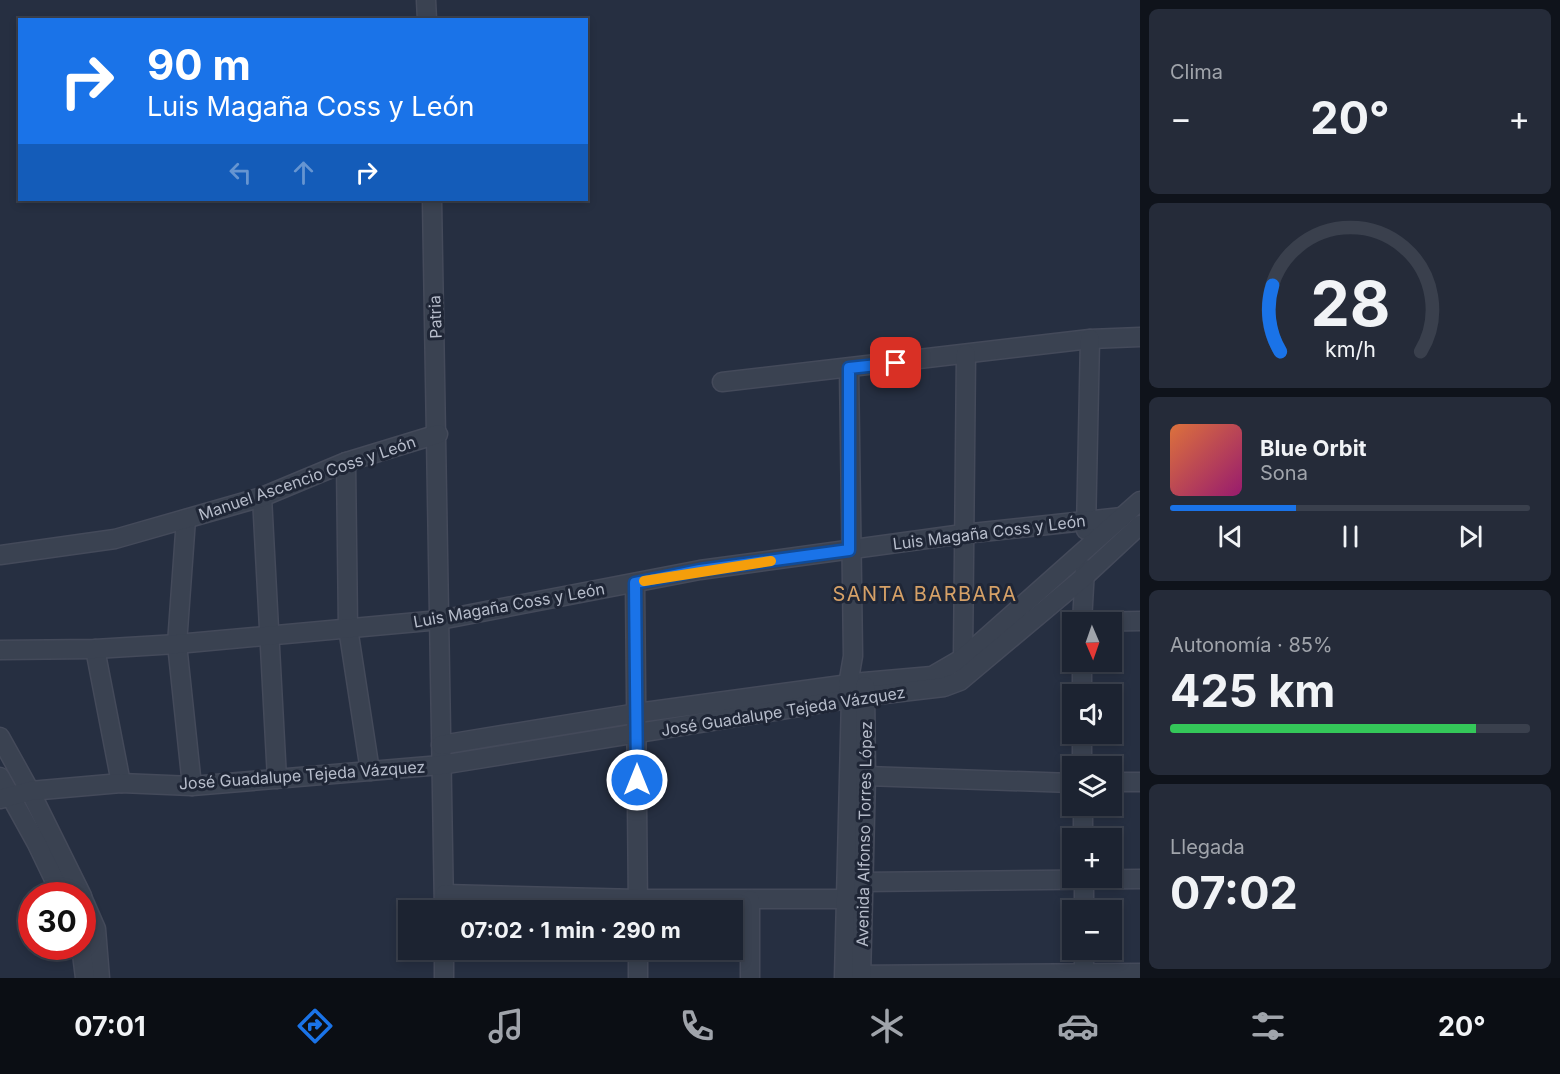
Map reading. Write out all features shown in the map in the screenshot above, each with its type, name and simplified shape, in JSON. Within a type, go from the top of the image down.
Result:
[{"type":"street","points":[[426,0],[427,18]]},
{"type":"street","name":"Patria","points":[[432,201],[445,900]]},
{"type":"street","points":[[722,382],[1090,339],[1140,337]]},
{"type":"street","points":[[1082,612],[1086,551],[1090,339]]},
{"type":"street","points":[[963,658],[966,354]]},
{"type":"street","name":"Avenida Alfonso Torres López","points":[[849,368],[849,550],[853,656],[866,776],[863,882],[853,976]]},
{"type":"street","name":"Manuel Ascencio Coss y León","points":[[0,555],[115,539],[262,497],[346,462],[438,434]]},
{"type":"street","points":[[346,462],[348,628],[370,771]]},
{"type":"street","points":[[262,497],[277,778]]},
{"type":"street","name":"José Guadalupe Tejeda Vázquez","points":[[5,798],[30,791],[121,783],[192,786],[441,765],[637,733],[932,676],[963,658],[1140,501]]},
{"type":"street","name":"Luis Magaña Coss y León","points":[[0,650],[95,649],[177,644],[440,620],[700,570],[963,534],[1086,519],[1122,517]]},
{"type":"street","points":[[186,519],[177,644],[192,786]]},
{"type":"street","name":"José Guadalupe Tejeda Vázquez","points":[[441,745],[637,713],[857,690],[944,687],[960,681],[1084,577],[1140,525]]},
{"type":"street","points":[[635,583],[638,900]]},
{"type":"street","points":[[1122,621],[1140,621]]},
{"type":"street","points":[[95,649],[121,783]]},
{"type":"street","name":"Avenida Alfonso Torres López","points":[[853,976],[845,899],[857,690]]},
{"type":"street","points":[[0,737],[30,791],[75,882]]},
{"type":"street","points":[[866,776],[1062,783]]},
{"type":"street","points":[[0,777],[5,798],[54,882]]},
{"type":"street","points":[[1122,782],[1140,782]]},
{"type":"street","points":[[743,900],[845,899],[863,882],[1062,878]]},
{"type":"street","points":[[1122,879],[1140,879]]},
{"type":"street","points":[[750,900],[750,978]]},
{"type":"street","points":[[83,960],[85,978]]},
{"type":"street","points":[[96,960],[100,978]]},
{"type":"street","points":[[444,960],[444,978]]},
{"type":"street","points":[[638,960],[638,978]]},
{"type":"street","points":[[1084,960],[1084,976]]},
{"type":"street","points":[[853,976],[1084,976],[1140,973]]},
{"type":"slow traffic","points":[[644,581],[700,570],[771,561]]},
{"type":"district","name":"SANTA BARBARA","points":[[925,594]]},
{"type":"route","points":[[637,780],[635,583],[700,570],[849,550],[849,368],[896,363]]}]
